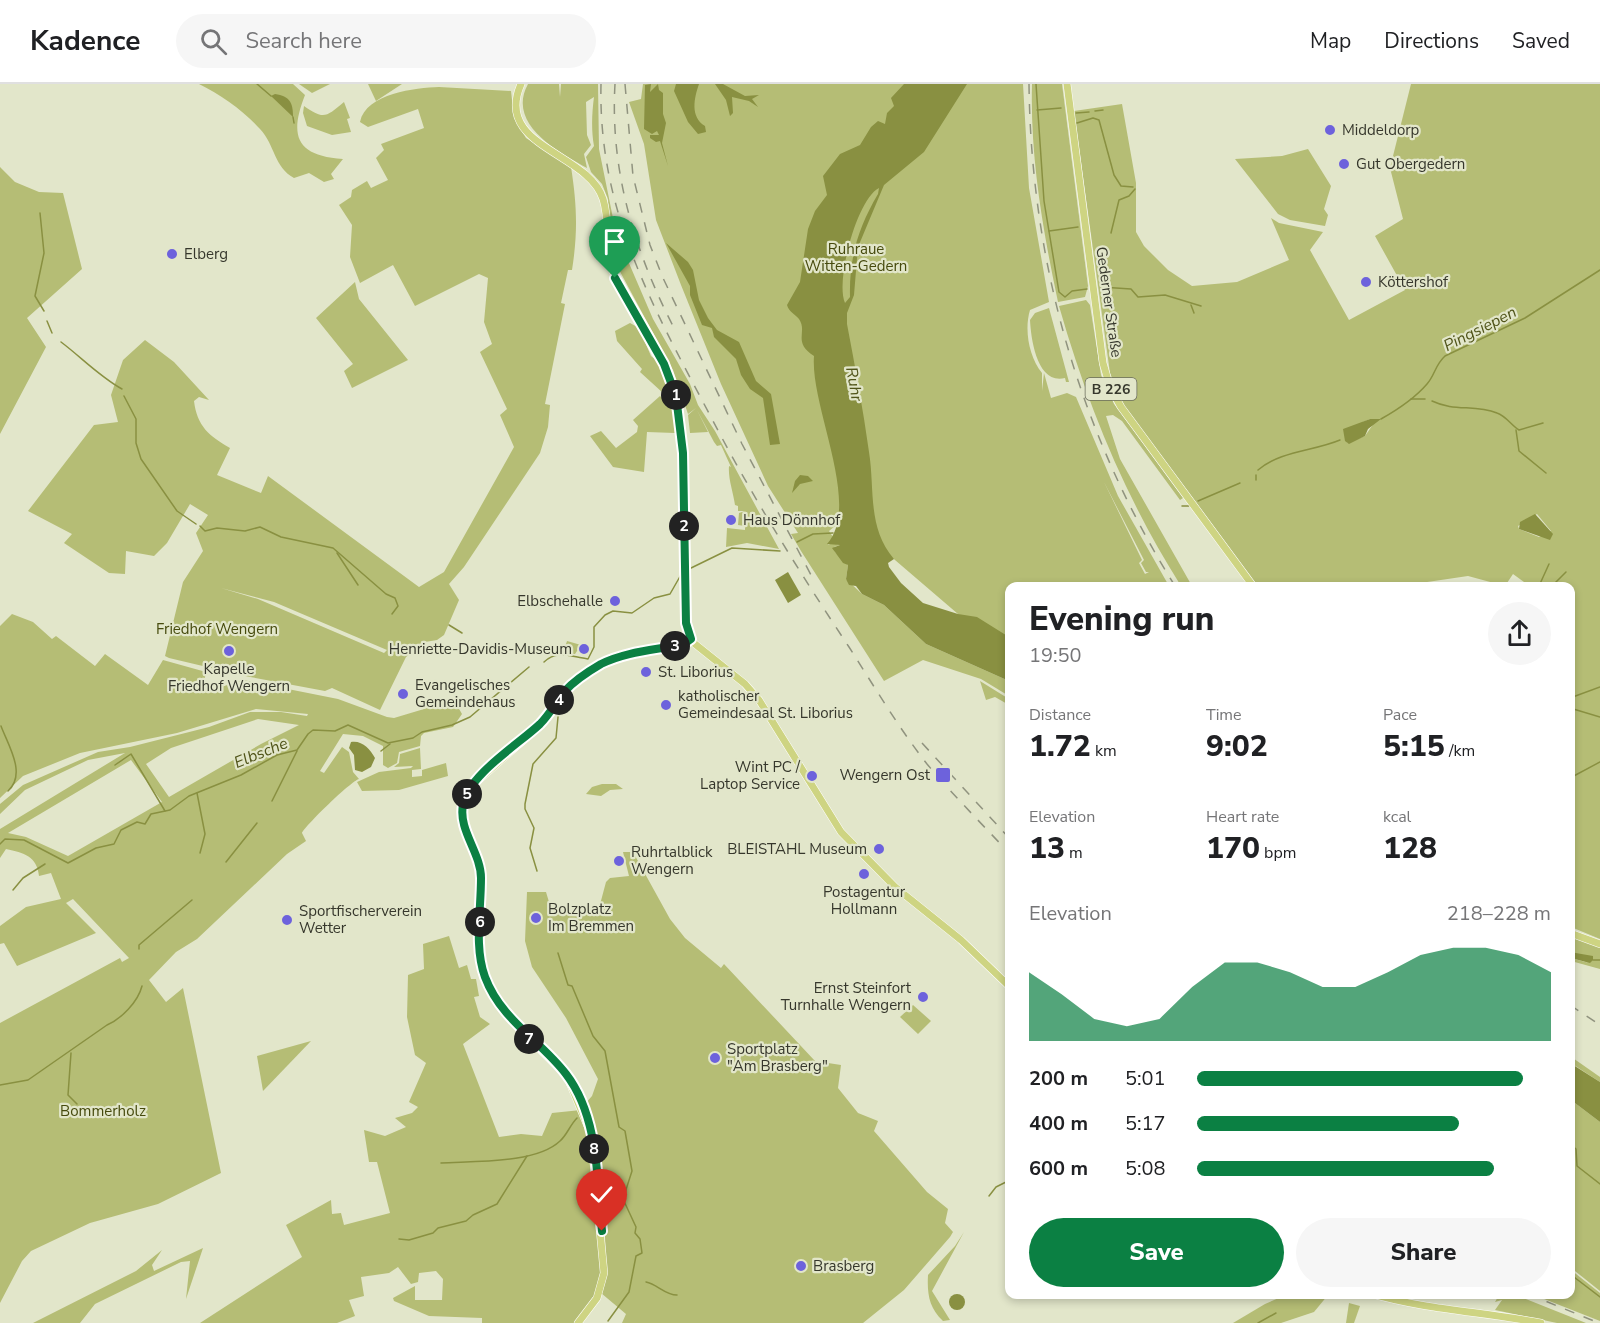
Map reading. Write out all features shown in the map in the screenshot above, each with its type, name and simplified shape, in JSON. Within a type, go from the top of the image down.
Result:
[{"type":"main road","points":[[521,84],[517,98],[517,114],[531,136],[586,173],[597,186],[604,206],[607,249],[615,278],[664,364],[673,385],[682,430],[686,627],[691,639],[752,690],[841,832],[895,887],[961,940],[1005,982]]},
{"type":"main road","name":"Gederner Straße","points":[[1067,84],[1103,363],[1110,387],[1121,407],[1250,582]]},
{"type":"main road","points":[[578,1323],[598,1294],[605,1267],[593,1143],[584,1110],[567,1076],[520,1030],[502,1007],[485,978],[480,953],[480,868],[462,810],[464,800],[472,786],[541,723],[569,687],[603,663],[636,653],[684,644],[691,639]]},
{"type":"main road","points":[[1575,935],[1600,944]]},
{"type":"main road","points":[[1391,1299],[1485,1312],[1541,1323]]},
{"type":"green space","points":[[199,84],[293,84],[305,95],[298,122],[300,141],[315,154],[343,159],[331,174],[334,179],[324,182],[309,173],[294,178],[282,168],[265,135],[254,122],[232,104]]},
{"type":"green space","points":[[299,84],[330,84],[312,93]]},
{"type":"green space","points":[[368,84],[402,84],[376,101]]},
{"type":"green space","points":[[528,84],[559,84],[560,97],[561,84],[598,84],[599,149],[616,233],[653,319],[690,384],[698,405],[715,431],[779,549],[747,543],[726,547],[727,528],[745,530],[745,526],[738,525],[739,513],[745,511],[738,511],[738,506],[735,505],[729,476],[729,466],[731,467],[721,445],[717,446],[714,442],[697,410],[708,432],[690,433],[688,415],[696,408],[688,414],[673,370],[617,266],[611,247],[608,199],[602,184],[591,172],[586,157],[594,146],[592,121],[594,97],[586,102],[587,135],[591,145],[584,154],[587,168],[550,145],[529,124],[524,112],[523,98]]},
{"type":"green space","name":"Ruhraue Witten-Gedern","points":[[643,84],[1023,84],[1029,188],[1049,302],[1030,310],[1028,318],[1029,343],[1042,373],[1042,391],[1044,373],[1051,398],[1067,393],[1076,397],[1118,496],[1167,582],[1005,582],[1005,639],[958,614],[888,554],[835,526],[829,531],[833,537],[828,545],[832,543],[840,545],[834,547],[835,552],[848,565],[846,579],[862,594],[884,605],[926,644],[1005,679],[1005,694],[981,679],[923,660],[884,681],[791,534],[798,533],[768,486],[721,384],[656,220],[644,144],[629,102],[641,99]],"holes":[[[1104,482],[1144,560],[1141,563],[1146,572],[1149,572],[1145,574],[1139,563],[1142,560]]]},
{"type":"green space","points":[[1032,84],[1062,84],[1088,286],[1085,297],[1058,302],[1035,167]]},
{"type":"green space","points":[[1411,84],[1600,84],[1600,939],[1575,929],[1575,582],[1524,582],[1513,574],[1508,582],[1490,582],[1468,576],[1427,582],[1255,582],[1122,403],[1110,373],[1074,111],[1122,104],[1136,183],[1136,232],[1144,246],[1168,270],[1192,286],[1237,282],[1289,260],[1271,218],[1279,223],[1323,232],[1310,250],[1349,320],[1405,290],[1375,236],[1403,219],[1390,168]],"holes":[[[1370,419],[1374,423],[1365,436],[1347,443],[1363,422]],[[1537,514],[1551,531],[1539,537],[1519,529],[1518,526]]]},
{"type":"green space","name":"Friedhof Wengern","points":[[429,88],[511,91],[514,118],[526,138],[571,167],[576,218],[574,256],[572,270],[568,270],[561,303],[565,304],[545,404],[550,405],[548,427],[540,453],[464,567],[449,584],[459,600],[444,635],[437,640],[425,642],[406,657],[380,710],[332,688],[325,691],[245,676],[169,658],[165,656],[183,582],[203,551],[196,533],[208,515],[190,504],[167,543],[154,556],[126,551],[125,574],[109,573],[64,543],[72,534],[28,511],[94,425],[118,422],[111,395],[123,360],[145,340],[174,362],[209,400],[199,397],[194,401],[201,424],[216,439],[230,448],[217,475],[261,493],[268,476],[419,587],[444,572],[514,447],[500,415],[507,409],[480,352],[492,344],[484,322],[488,278],[479,274],[415,306],[393,265],[360,283],[350,257],[352,225],[339,205],[351,197],[352,190],[367,181],[371,188],[388,180],[376,158],[384,150],[381,144],[424,128],[418,109],[368,127],[360,122],[364,112],[382,98],[405,91]],"holes":[[[221,588],[274,602],[387,650],[384,653],[258,599]]]},
{"type":"green space","points":[[344,102],[350,118],[347,119],[351,132],[332,135],[307,126],[303,113],[304,106],[325,115]]},
{"type":"green space","points":[[1308,149],[1331,186],[1324,209],[1328,215],[1325,226],[1290,220],[1278,214],[1235,159],[1282,156]]},
{"type":"green space","points":[[0,167],[15,182],[39,192],[63,193],[82,269],[27,318],[46,347],[0,434]]},
{"type":"green space","points":[[355,282],[359,299],[408,360],[352,388],[344,371],[353,364],[316,318]]},
{"type":"green space","points":[[1086,300],[1090,305],[1101,375],[1114,404],[1183,498],[1180,500],[1122,421],[1113,415],[1106,416],[1120,459],[1190,582],[1179,582],[1125,485],[1082,380],[1059,306]]},
{"type":"green space","points":[[1049,308],[1069,382],[1066,382],[1065,378],[1048,375],[1037,359],[1034,349],[1030,320],[1035,313]]},
{"type":"green space","points":[[630,323],[639,328],[651,356],[657,361],[674,403],[640,372],[642,369],[617,341],[615,331]]},
{"type":"green space","points":[[660,396],[674,411],[675,433],[647,432],[644,472],[613,467],[590,436],[601,431],[616,448],[637,432],[638,426],[633,420]]},
{"type":"green space","name":"Bommerholz","points":[[12,614],[33,622],[52,639],[56,636],[95,666],[105,654],[148,685],[163,660],[206,672],[204,682],[221,687],[243,680],[338,699],[387,717],[394,718],[454,700],[462,714],[453,727],[424,733],[421,736],[420,746],[399,752],[397,763],[388,768],[383,765],[383,746],[363,736],[343,734],[320,771],[324,773],[342,747],[349,752],[353,772],[359,779],[338,795],[305,829],[302,833],[306,841],[287,854],[197,939],[176,952],[149,980],[166,1002],[183,988],[221,1173],[158,1204],[90,1223],[31,1251],[22,1261],[0,1303],[0,1023],[120,958],[122,962],[129,958],[73,899],[66,903],[96,933],[17,966],[4,943],[0,944],[0,926],[26,907],[61,899],[51,873],[39,876],[36,864],[28,856],[6,849],[0,858],[0,829],[125,753],[88,760],[25,790],[0,814],[0,804],[23,785],[98,752],[130,747],[209,727],[250,712],[281,712],[307,716],[308,714],[256,709],[177,733],[80,753],[23,776],[0,798],[0,626]],"holes":[[[258,719],[299,725],[169,797],[146,764],[171,748]],[[131,760],[162,802],[68,856],[26,837],[8,833]]]},
{"type":"green space","points":[[567,641],[581,645],[575,654],[563,653]]},
{"type":"green space","points":[[980,681],[1005,697],[1005,703],[995,697],[986,700]]},
{"type":"green space","points":[[420,748],[421,769],[412,770],[412,777],[422,776],[422,770],[446,763],[448,776],[399,790],[362,791],[357,782],[379,772],[411,768],[413,766],[394,767],[399,763],[400,754]]},
{"type":"green space","points":[[616,784],[623,789],[610,790],[601,796],[586,794],[592,787]]},
{"type":"green space","points":[[623,852],[633,852],[670,919],[685,938],[721,968],[724,964],[815,1061],[841,1065],[838,1088],[858,1113],[878,1121],[874,1131],[927,1192],[948,1209],[945,1223],[953,1232],[950,1237],[904,1290],[863,1323],[622,1323],[626,1314],[601,1293],[604,1274],[605,1226],[599,1172],[584,1105],[592,1096],[598,1079],[566,1018],[532,967],[525,941],[527,892],[546,892],[552,912],[598,912],[606,882],[610,878],[629,876]]},
{"type":"green space","points":[[449,936],[459,968],[467,965],[471,979],[476,979],[479,996],[474,997],[480,1017],[490,1024],[463,1044],[499,1137],[521,1134],[542,1136],[552,1113],[581,1110],[590,1148],[600,1227],[601,1273],[598,1289],[591,1303],[574,1323],[482,1323],[482,1318],[429,1316],[394,1301],[393,1298],[415,1286],[415,1300],[442,1300],[443,1279],[436,1271],[419,1273],[418,1282],[411,1284],[398,1267],[389,1273],[361,1277],[364,1296],[349,1300],[355,1316],[337,1323],[200,1323],[302,1257],[286,1225],[331,1200],[332,1214],[341,1213],[344,1225],[390,1213],[377,1162],[369,1162],[364,1130],[385,1136],[406,1127],[395,1118],[412,1113],[418,1107],[409,1102],[426,1063],[415,1055],[407,1017],[408,975],[424,969],[423,944]]},
{"type":"green space","points":[[1575,938],[1600,947],[1600,969],[1575,962],[1575,959],[1589,963],[1575,958]]},
{"type":"green space","points":[[913,1005],[931,1021],[918,1034],[900,1017]]},
{"type":"green space","points":[[311,1041],[263,1091],[257,1056]]},
{"type":"green space","points":[[1575,1060],[1600,1077],[1600,1082],[1575,1066]]},
{"type":"green space","points":[[1575,1103],[1600,1122],[1600,1291],[1575,1271]]},
{"type":"green space","points":[[964,1232],[932,1291],[950,1320],[943,1321],[930,1300],[928,1275],[955,1246]]},
{"type":"green space","points":[[203,1248],[186,1299],[190,1261],[181,1262],[95,1304],[80,1323],[33,1323],[136,1271],[162,1250],[152,1265],[154,1271]]},
{"type":"green space","points":[[1575,1273],[1600,1293],[1600,1321],[1544,1299],[1575,1299]]},
{"type":"green space","points":[[1276,1299],[1325,1299],[1314,1312],[1281,1323],[1233,1323]]},
{"type":"green space","points":[[1497,1299],[1526,1299],[1586,1323],[1557,1323],[1495,1310],[1502,1300],[1495,1302]]},
{"type":"green space","points":[[1349,1303],[1360,1306],[1354,1323],[1346,1323]]},
{"type":"water","points":[[651,84],[650,92],[658,84],[659,90],[663,93],[663,114],[666,123],[662,143],[668,166],[660,141],[656,142],[650,138],[650,135],[659,135],[657,131],[652,134],[644,129],[645,85]]},
{"type":"water","points":[[676,84],[699,84],[694,107],[697,118],[705,126],[706,132],[698,134],[688,122],[674,91]]},
{"type":"water","points":[[715,84],[723,84],[745,96],[759,95],[752,99],[758,107],[749,101],[732,97],[733,113],[730,116],[726,100]]},
{"type":"water","name":"Ruhr","points":[[904,84],[967,84],[924,152],[884,185],[858,247],[854,295],[847,313],[847,324],[867,436],[876,521],[885,547],[894,559],[888,563],[889,567],[901,583],[923,603],[958,614],[977,617],[1005,634],[1005,679],[926,644],[884,605],[862,594],[856,586],[849,585],[846,579],[848,565],[843,563],[832,548],[840,545],[827,544],[836,527],[839,505],[837,481],[819,401],[814,356],[804,346],[799,319],[787,305],[800,282],[808,229],[815,211],[827,195],[823,176],[840,154],[860,145],[871,127],[878,121],[885,124],[887,113],[894,106],[891,98]],"holes":[[[879,188],[865,219],[853,256],[850,297],[845,303],[843,277],[850,241],[863,208],[871,195]]]},
{"type":"water","points":[[275,94],[284,96],[290,101],[293,117],[271,96]]},
{"type":"water","points":[[666,243],[688,262],[693,270],[699,300],[708,318],[717,330],[739,342],[756,381],[771,394],[780,444],[770,445],[763,398],[750,389],[741,375],[736,359],[714,337],[712,328],[702,325],[690,295],[690,286]]},
{"type":"water","points":[[1370,419],[1381,419],[1368,429],[1365,436],[1349,444],[1345,441],[1343,429]]},
{"type":"water","points":[[800,475],[808,476],[813,481],[800,484],[792,493],[795,481]]},
{"type":"water","points":[[1535,514],[1553,534],[1550,540],[1519,529],[1520,522]]},
{"type":"water","points":[[788,572],[801,595],[788,603],[775,580]]},
{"type":"water","points":[[351,742],[362,744],[371,751],[375,758],[371,767],[362,772],[355,770],[354,755],[349,748]]},
{"type":"water","points":[[1575,953],[1593,956],[1590,963],[1575,959]]},
{"type":"water","points":[[1575,1066],[1600,1082],[1600,1122],[1575,1103]]},
{"type":"water","points":[[957,1294],[963,1296],[965,1302],[963,1308],[957,1310],[951,1308],[949,1302],[951,1296]]},
{"type":"waterway","points":[[257,84],[271,96]]},
{"type":"waterway","points":[[1036,84],[1044,201],[1059,292],[1065,297],[1072,291],[1087,289]]},
{"type":"waterway","points":[[1037,110],[1061,108]]},
{"type":"waterway","points":[[1095,111],[1103,110]]},
{"type":"waterway","points":[[1076,113],[1089,112]]},
{"type":"waterway","points":[[293,117],[294,123]]},
{"type":"waterway","points":[[1077,123],[1093,118],[1099,120],[1114,175],[1121,186],[1133,187]]},
{"type":"waterway","points":[[1111,233],[1119,200],[1129,196],[1135,189]]},
{"type":"waterway","points":[[40,213],[44,253],[35,296],[44,311]]},
{"type":"waterway","points":[[1049,231],[1078,227]]},
{"type":"waterway","name":"Pingsiepen","points":[[1381,419],[1422,389],[1430,381],[1445,356],[1525,318],[1600,270]]},
{"type":"waterway","points":[[1101,287],[1131,289],[1138,297],[1165,295],[1201,306]]},
{"type":"waterway","points":[[1191,305],[1194,313]]},
{"type":"waterway","points":[[47,321],[52,333]]},
{"type":"waterway","points":[[61,342],[98,373],[122,389]]},
{"type":"waterway","points":[[124,396],[136,419],[136,443],[141,459],[177,511],[196,524]]},
{"type":"waterway","points":[[1411,399],[1425,399]]},
{"type":"waterway","points":[[1432,401],[1449,406],[1489,410],[1503,416],[1519,430],[1543,423]]},
{"type":"waterway","points":[[1516,430],[1519,451],[1546,473]]},
{"type":"waterway","points":[[1258,470],[1276,459],[1340,440]]},
{"type":"waterway","points":[[1256,475],[1256,480]]},
{"type":"waterway","points":[[1198,501],[1240,483]]},
{"type":"waterway","points":[[1182,506],[1189,506]]},
{"type":"waterway","points":[[200,526],[205,531],[217,528],[245,531],[260,527],[281,537],[333,548],[386,594],[395,598],[398,606],[392,614]]},
{"type":"waterway","name":"Elbsche","points":[[797,542],[813,534],[833,533]]},
{"type":"waterway","name":"Elbsche","points":[[689,569],[732,548],[780,551]]},
{"type":"waterway","points":[[337,553],[358,585]]},
{"type":"waterway","points":[[1541,582],[1549,564]]},
{"type":"waterway","points":[[1556,582],[1566,572]]},
{"type":"waterway","name":"Elbsche","points":[[544,662],[560,655],[588,659],[594,647],[594,627],[605,615],[613,611],[632,613],[654,598],[670,594],[682,573]]},
{"type":"waterway","points":[[449,625],[462,633]]},
{"type":"waterway","name":"Elbsche","points":[[0,844],[5,839],[24,840],[68,863],[96,848],[114,844],[121,830],[137,822],[145,824],[151,814],[170,810],[189,796],[241,775],[277,755],[297,750],[313,730],[335,731],[348,725],[388,743],[413,738],[422,732],[452,725],[470,717],[529,667]]},
{"type":"waterway","points":[[1575,696],[1600,687]]},
{"type":"waterway","points":[[1575,710],[1600,717]]},
{"type":"waterway","points":[[537,871],[530,848],[534,828],[525,804],[533,764],[556,738],[558,717]]},
{"type":"waterway","points":[[1,726],[16,768],[16,776],[8,791]]},
{"type":"waterway","points":[[381,751],[390,744]]},
{"type":"waterway","points":[[272,801],[297,751]]},
{"type":"waterway","points":[[115,765],[131,754],[165,811]]},
{"type":"waterway","points":[[1575,775],[1600,762]]},
{"type":"waterway","points":[[197,793],[205,834],[200,853]]},
{"type":"waterway","points":[[226,862],[257,823]]},
{"type":"waterway","points":[[13,890],[23,878],[45,864]]},
{"type":"waterway","points":[[139,949],[139,945],[192,900]]},
{"type":"waterway","points":[[558,953],[568,985],[572,986],[593,1036],[605,1051],[619,1127],[625,1131],[632,1171],[623,1199],[636,1227],[635,1233],[640,1239],[642,1253],[636,1256],[629,1292],[608,1321]]},
{"type":"waterway","points":[[1593,960],[1600,960]]},
{"type":"waterway","points":[[0,1085],[28,1080],[118,1019],[133,1004],[142,986]]},
{"type":"waterway","points":[[71,1053],[68,1095],[77,1104]]},
{"type":"waterway","points":[[441,1163],[504,1160],[536,1154],[560,1141],[577,1118]]},
{"type":"waterway","points":[[1575,1148],[1577,1166],[1600,1184]]},
{"type":"waterway","points":[[399,1239],[409,1240],[433,1233],[438,1228],[466,1221],[473,1215],[497,1204],[527,1156]]},
{"type":"waterway","points":[[989,1196],[996,1187],[1005,1182]]},
{"type":"waterway","points":[[1575,1278],[1600,1297]]},
{"type":"waterway","points":[[646,1282],[677,1295]]},
{"type":"waterway","points":[[1258,1323],[1276,1313]]},
{"type":"railway","points":[[601,84],[603,131],[609,175],[620,217],[651,298],[712,419],[778,535],[906,736],[937,776],[1005,849]]},
{"type":"railway","points":[[615,84],[616,147],[628,209],[647,268],[673,326]]},
{"type":"railway","points":[[625,84],[633,176],[650,245],[663,278],[742,444],[811,575]]},
{"type":"railway","points":[[1029,84],[1032,151],[1039,217],[1051,282],[1067,346],[1112,469],[1173,582]]},
{"type":"railway","points":[[922,743],[1005,834]]},
{"type":"railway","points":[[1575,1008],[1600,1025]]},
{"type":"railway","points":[[1540,1299],[1599,1323]]},
{"type":"place","name":"Middeldorp","points":[[1330,130]]},
{"type":"place","name":"Gut Obergedern","points":[[1344,164]]},
{"type":"place","name":"Elberg","points":[[172,254]]},
{"type":"place","name":"Köttershof","points":[[1366,282]]},
{"type":"place","name":"Haus Dönnhof","points":[[731,520]]},
{"type":"place","name":"Elbschehalle","points":[[615,601]]},
{"type":"place","name":"Henriette-Davidis-Museum","points":[[584,649]]},
{"type":"place","name":"Kapelle Friedhof Wengern","points":[[229,651]]},
{"type":"place","name":"St. Liborius","points":[[646,672]]},
{"type":"place","name":"Evangelisches Gemeindehaus","points":[[403,694]]},
{"type":"place","name":"katholischer Gemeindesaal St. Liborius","points":[[666,705]]},
{"type":"place","name":"Wengern Ost","points":[[943,775]]},
{"type":"place","name":"Wint PC / Laptop Service","points":[[812,776]]},
{"type":"place","name":"BLEISTAHL Museum","points":[[879,849]]},
{"type":"place","name":"Ruhrtalblick Wengern","points":[[619,861]]},
{"type":"place","name":"Postagentur Hollmann","points":[[864,874]]},
{"type":"place","name":"Bolzplatz Im Bremmen","points":[[536,918]]},
{"type":"place","name":"Sportfischerverein Wetter","points":[[287,920]]},
{"type":"place","name":"Ernst Steinfort Turnhalle Wengern","points":[[923,997]]},
{"type":"place","name":"Sportplatz \"Am Brasberg\"","points":[[715,1058]]},
{"type":"place","name":"Brasberg","points":[[801,1266]]},
{"type":"route","points":[[602,1231],[593,1143],[588,1122],[576,1093],[562,1069],[520,1030],[494,995],[485,978],[480,953],[480,868],[463,819],[462,805],[472,786],[489,768],[539,726],[563,693],[586,674],[603,663],[621,657],[684,644],[691,639],[686,623],[683,453],[681,421],[676,396],[664,364],[615,278]]}]
